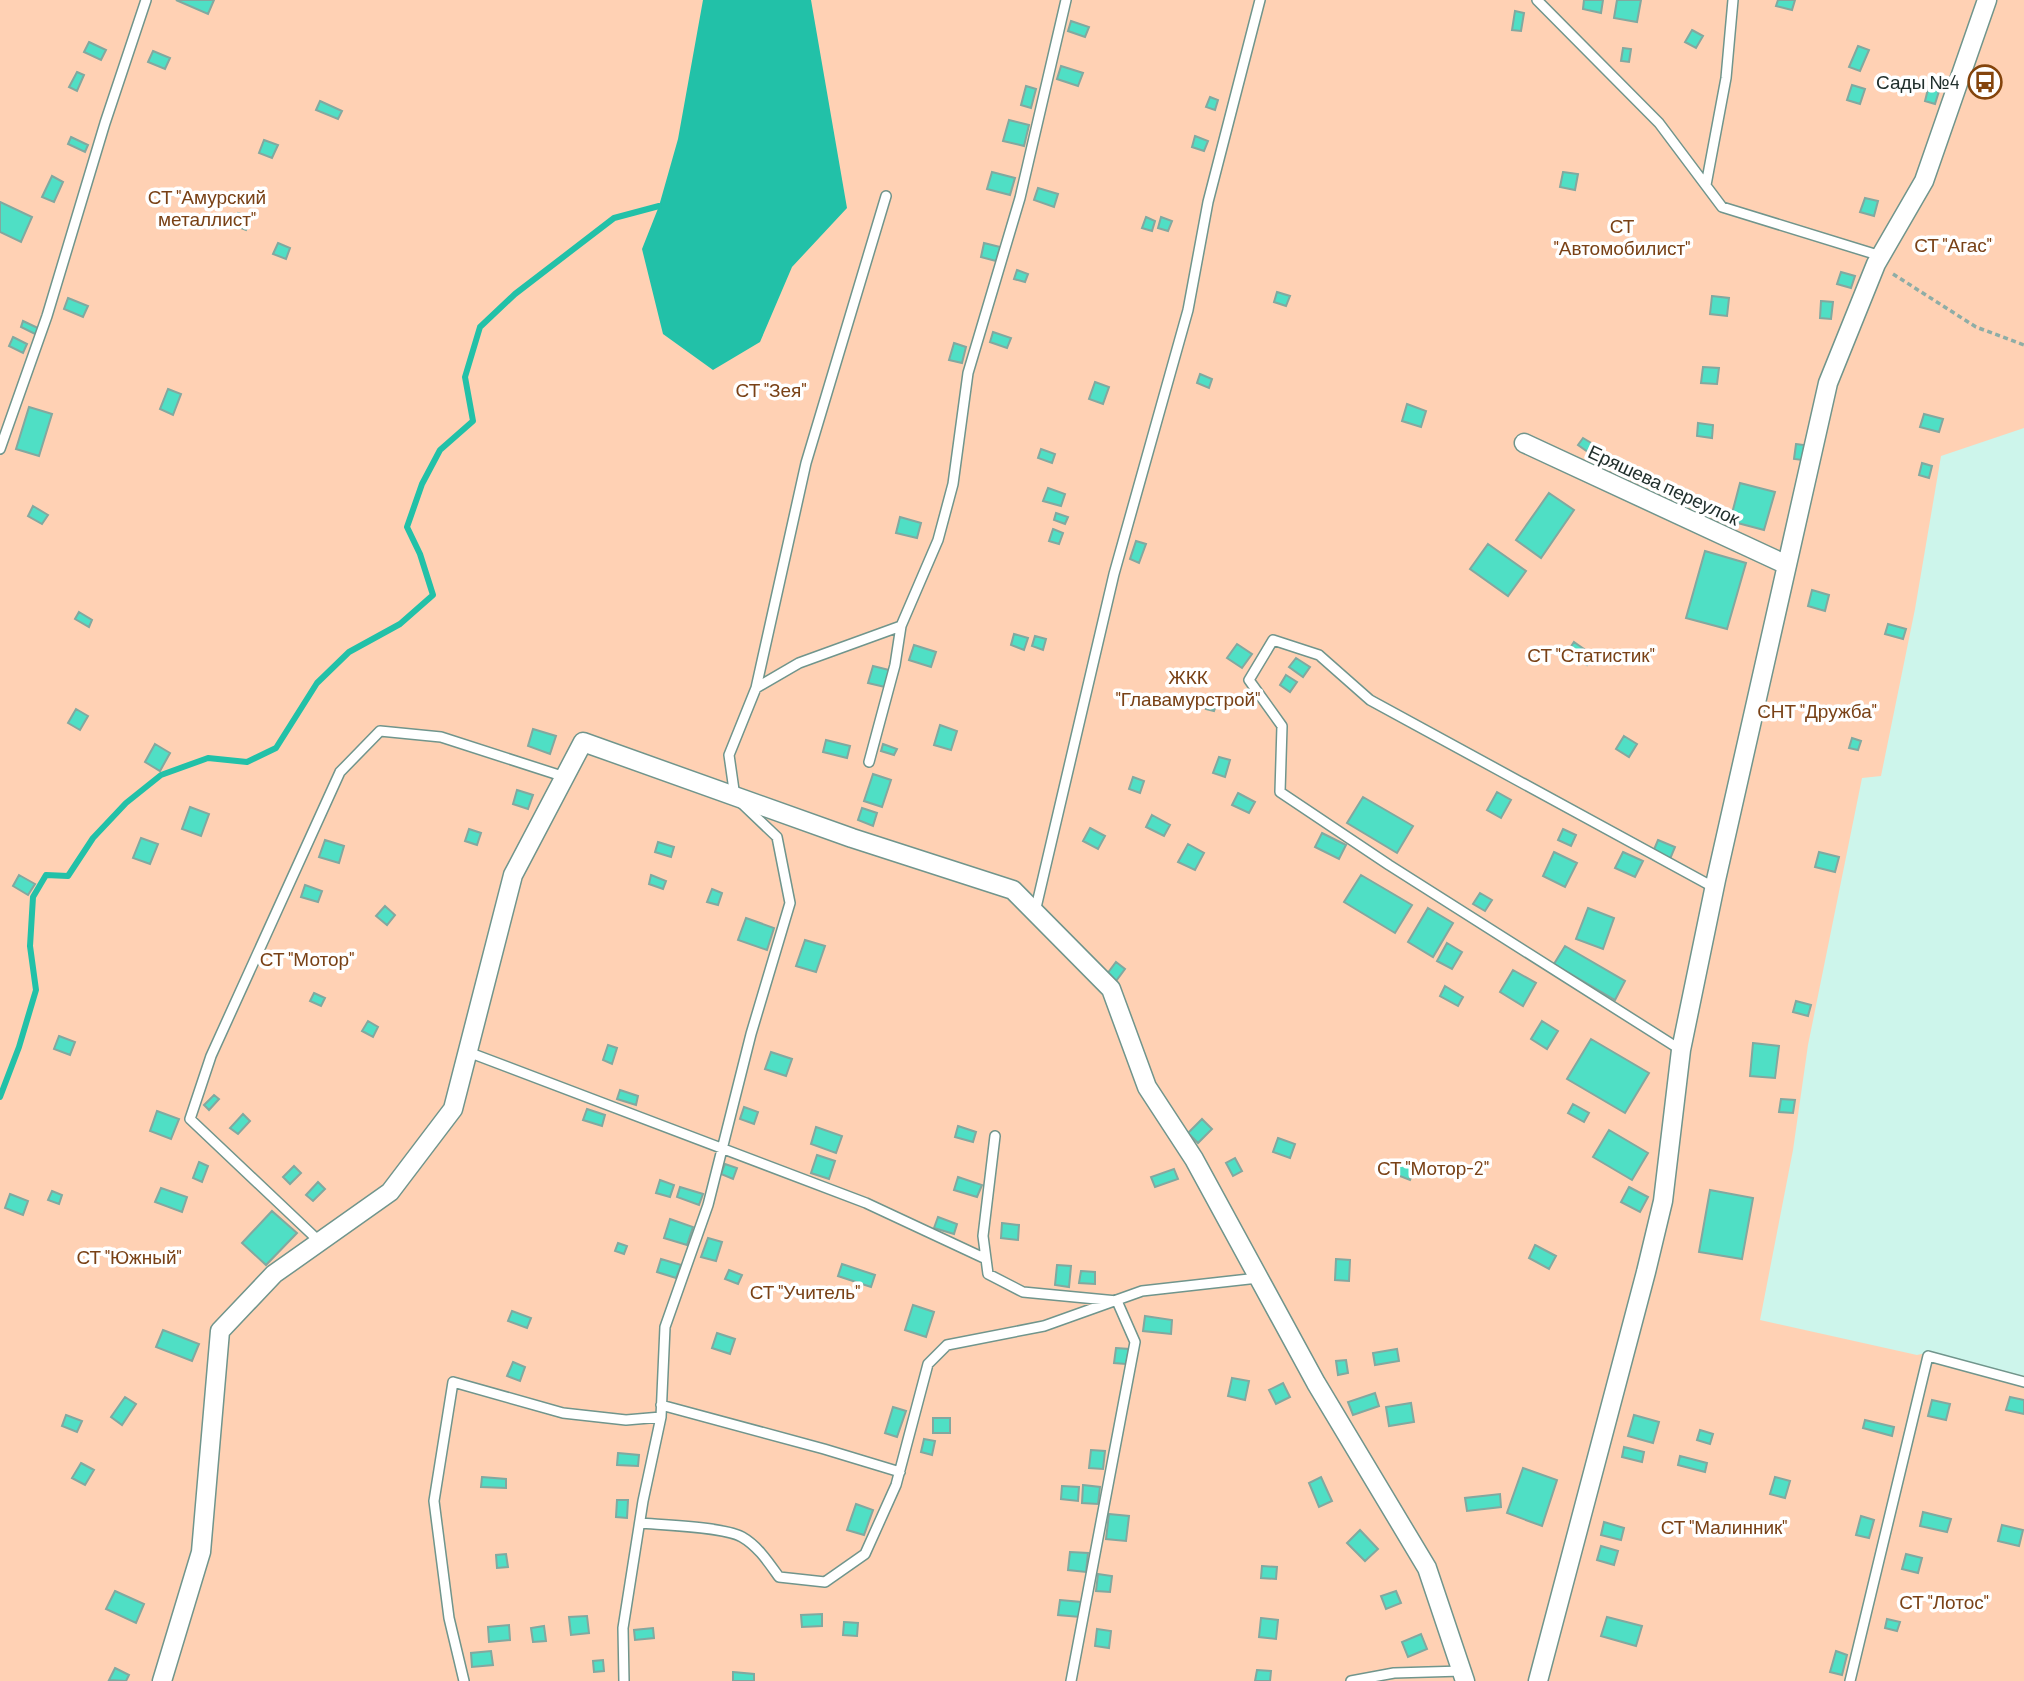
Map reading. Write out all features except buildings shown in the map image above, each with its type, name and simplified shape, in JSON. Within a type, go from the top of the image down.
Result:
[{"type":"street","points":[[1538,1681],[1663,1200],[1682,1050],[1715,888],[1828,383],[1879,260],[1924,181],[1987,0]]},
{"type":"street","name":"Еряшева переулок","points":[[1524,443],[1787,565]]},
{"type":"street","points":[[162,1681],[201,1552],[220,1331],[274,1274],[390,1192],[453,1109],[513,875],[583,742],[852,838],[1013,890],[1111,989],[1147,1087],[1194,1159],[1316,1383],[1427,1568],[1464,1676]]},
{"type":"lane","points":[[0,449],[47,316],[105,123],[146,0]]},
{"type":"lane","points":[[869,762],[895,665],[901,626],[938,540],[953,484],[968,373],[1020,198],[1066,0]]},
{"type":"lane","points":[[1035,912],[1114,574],[1188,310],[1208,202],[1260,0]]},
{"type":"lane","points":[[1537,0],[1659,123],[1722,207],[1879,260]]},
{"type":"lane","points":[[1706,185],[1726,78],[1733,0]]},
{"type":"lane","points":[[624,1681],[623,1628],[661,1417],[665,1327],[708,1205],[751,1034],[790,903],[777,837],[735,797],[729,755],[755,688],[806,463],[886,196]]},
{"type":"lane","points":[[755,688],[799,663],[901,626]]},
{"type":"lane","points":[[1682,1050],[1389,865],[1280,792],[1282,726],[1249,680],[1273,640],[1319,655],[1370,700],[1715,888]]},
{"type":"lane","points":[[320,1242],[190,1119],[211,1055],[340,772],[380,731],[441,737],[565,777]]},
{"type":"lane","points":[[468,1052],[866,1203],[986,1259]]},
{"type":"lane","points":[[995,1136],[983,1236],[988,1274],[1023,1292],[1117,1301]]},
{"type":"lane","points":[[640,1523],[692,1527],[741,1536],[763,1555],[779,1577],[825,1581],[865,1554],[900,1472],[928,1364],[947,1345],[1044,1326],[1142,1291],[1258,1278]]},
{"type":"lane","points":[[1071,1681],[1135,1342],[1117,1301]]},
{"type":"lane","points":[[1850,1681],[1928,1356],[2024,1382]]},
{"type":"lane","points":[[464,1681],[449,1618],[434,1502],[453,1382],[563,1413],[626,1420],[661,1417]]},
{"type":"lane","points":[[662,1405],[900,1472]]},
{"type":"lane","points":[[1351,1681],[1394,1673],[1464,1676]]},
{"type":"path","points":[[1879,260],[1976,327],[2024,345]]},
{"type":"green space","points":[[0,0],[2024,0],[2024,428],[1941,456],[1915,609],[1881,776],[1862,778],[1808,1045],[1793,1150],[1760,1320],[1917,1355],[1931,1352],[2024,1376],[2024,1681],[0,1681]]},
{"type":"shaded area","points":[[703,0],[811,0],[847,208],[792,267],[760,342],[713,370],[663,334],[642,249],[659,206],[678,139]]},
{"type":"waterway","points":[[0,1097],[36,990],[30,946],[33,897],[46,875],[68,876],[93,838],[126,803],[161,775],[208,758],[247,762],[276,748],[317,683],[349,652],[400,624],[433,595],[420,554],[407,527],[422,484],[440,450],[473,421],[465,377],[480,327],[515,294],[614,218],[659,206]]},
{"type":"place","name":"Сады №4","points":[[1985,82]]},
{"type":"park label","name":"СТ \"Амурский металлист\"","points":[[207,208]]},
{"type":"park label","name":"СТ \"Автомобилист\"","points":[[1622,237]]},
{"type":"park label","name":"СТ \"Агас\"","points":[[1953,245]]},
{"type":"park label","name":"СТ \"Зея\"","points":[[771,390]]},
{"type":"park label","name":"СТ \"Статистик\"","points":[[1591,655]]},
{"type":"park label","name":"ЖКК \"Главамурстрой\"","points":[[1188,688]]},
{"type":"park label","name":"СНТ \"Дружба\"","points":[[1817,711]]},
{"type":"park label","name":"СТ \"Мотор\"","points":[[307,959]]},
{"type":"park label","name":"СТ \"Мотор-2\"","points":[[1433,1168]]},
{"type":"park label","name":"СТ \"Южный\"","points":[[129,1257]]},
{"type":"park label","name":"СТ \"Учитель\"","points":[[805,1292]]},
{"type":"park label","name":"СТ \"Малинник\"","points":[[1724,1527]]},
{"type":"park label","name":"СТ \"Лотос\"","points":[[1944,1602]]}]
